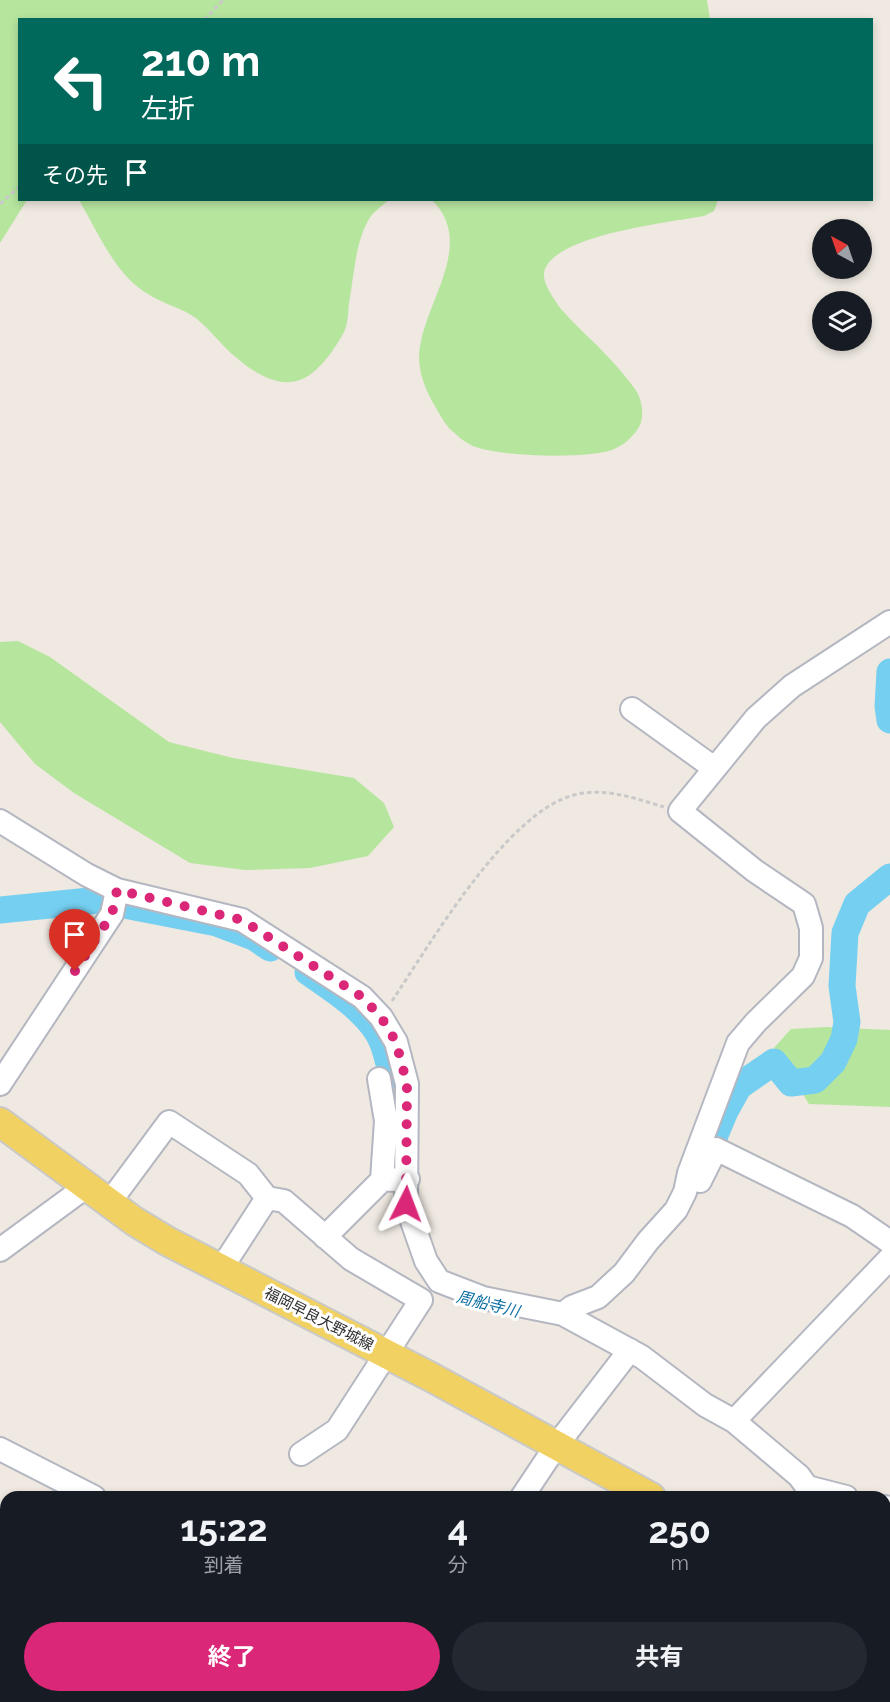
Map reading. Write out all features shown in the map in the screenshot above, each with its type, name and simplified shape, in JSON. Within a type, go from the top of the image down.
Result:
[{"type":"main road","name":"福岡早良大野城線","points":[[0,1122],[134,1221],[167,1241],[388,1354],[640,1491]]},
{"type":"street","points":[[570,1317],[572,1307],[598,1297],[624,1273],[648,1241],[676,1210],[738,1043],[803,976],[812,958],[811,928],[804,904],[755,872],[680,812],[756,718],[792,686],[890,622]]},
{"type":"street","points":[[632,709],[714,768]]},
{"type":"street","points":[[0,821],[87,875],[117,890],[242,920],[362,997],[381,1017],[396,1042],[407,1084],[395,1180],[325,1237]]},
{"type":"street","points":[[0,1084],[112,914],[117,890]]},
{"type":"street","points":[[379,1079],[395,1180],[426,1261],[439,1281],[483,1298],[570,1317],[630,1350],[705,1405],[734,1421],[799,1476],[803,1491]]},
{"type":"street","points":[[0,1250],[98,1195],[169,1122],[248,1174],[267,1198],[284,1201],[351,1259],[421,1300],[337,1430],[301,1454]]},
{"type":"street","points":[[687,1184],[701,1180],[716,1149],[852,1216],[890,1242]]},
{"type":"street","points":[[221,1269],[267,1198]]},
{"type":"street","points":[[734,1421],[890,1258]]},
{"type":"street","points":[[526,1491],[556,1446],[630,1350]]},
{"type":"street","points":[[0,1449],[82,1491]]},
{"type":"path","points":[[206,18],[223,0]]},
{"type":"path","points":[[0,204],[18,188]]},
{"type":"path","points":[[381,1017],[455,908],[506,841],[539,812],[574,795],[609,791],[680,812]]},
{"type":"green space","points":[[0,0],[707,0],[710,18],[18,18],[18,201],[26,201],[0,243]]},
{"type":"green space","points":[[80,201],[388,201],[371,216],[364,228],[356,260],[345,331],[319,367],[307,377],[294,382],[281,382],[250,368],[191,315],[136,286],[108,252]]},
{"type":"green space","points":[[433,201],[718,201],[714,211],[704,216],[614,232],[567,249],[551,260],[544,273],[548,288],[561,309],[616,365],[637,393],[642,408],[642,418],[634,435],[627,441],[612,450],[583,455],[542,456],[502,453],[473,446],[448,427],[427,390],[419,364],[422,337],[449,256],[450,236],[445,218]]},
{"type":"green space","points":[[18,641],[50,657],[169,742],[233,758],[354,778],[384,803],[394,827],[368,856],[310,868],[245,870],[190,863],[74,793],[35,764],[0,722],[0,642]]},
{"type":"green space","points":[[827,1027],[890,1030],[890,1107],[809,1104],[774,1048],[791,1029]]},
{"type":"waterway","name":"周船寺川","points":[[890,672],[888,706],[890,720]]},
{"type":"waterway","name":"周船寺川","points":[[707,1154],[725,1111],[739,1086],[774,1062],[791,1083],[815,1080],[833,1062],[844,1039],[847,1022],[842,986],[845,933],[857,904],[890,877]]},
{"type":"waterway","name":"周船寺川","points":[[0,910],[99,900],[217,923],[254,937],[270,948]]},
{"type":"waterway","name":"周船寺川","points":[[308,972],[355,1007],[378,1033],[387,1055],[393,1084],[397,1138]]},
{"type":"route","points":[[75,971],[112,914],[117,890],[242,920],[362,997],[381,1017],[396,1042],[407,1084],[406,1204]]}]
